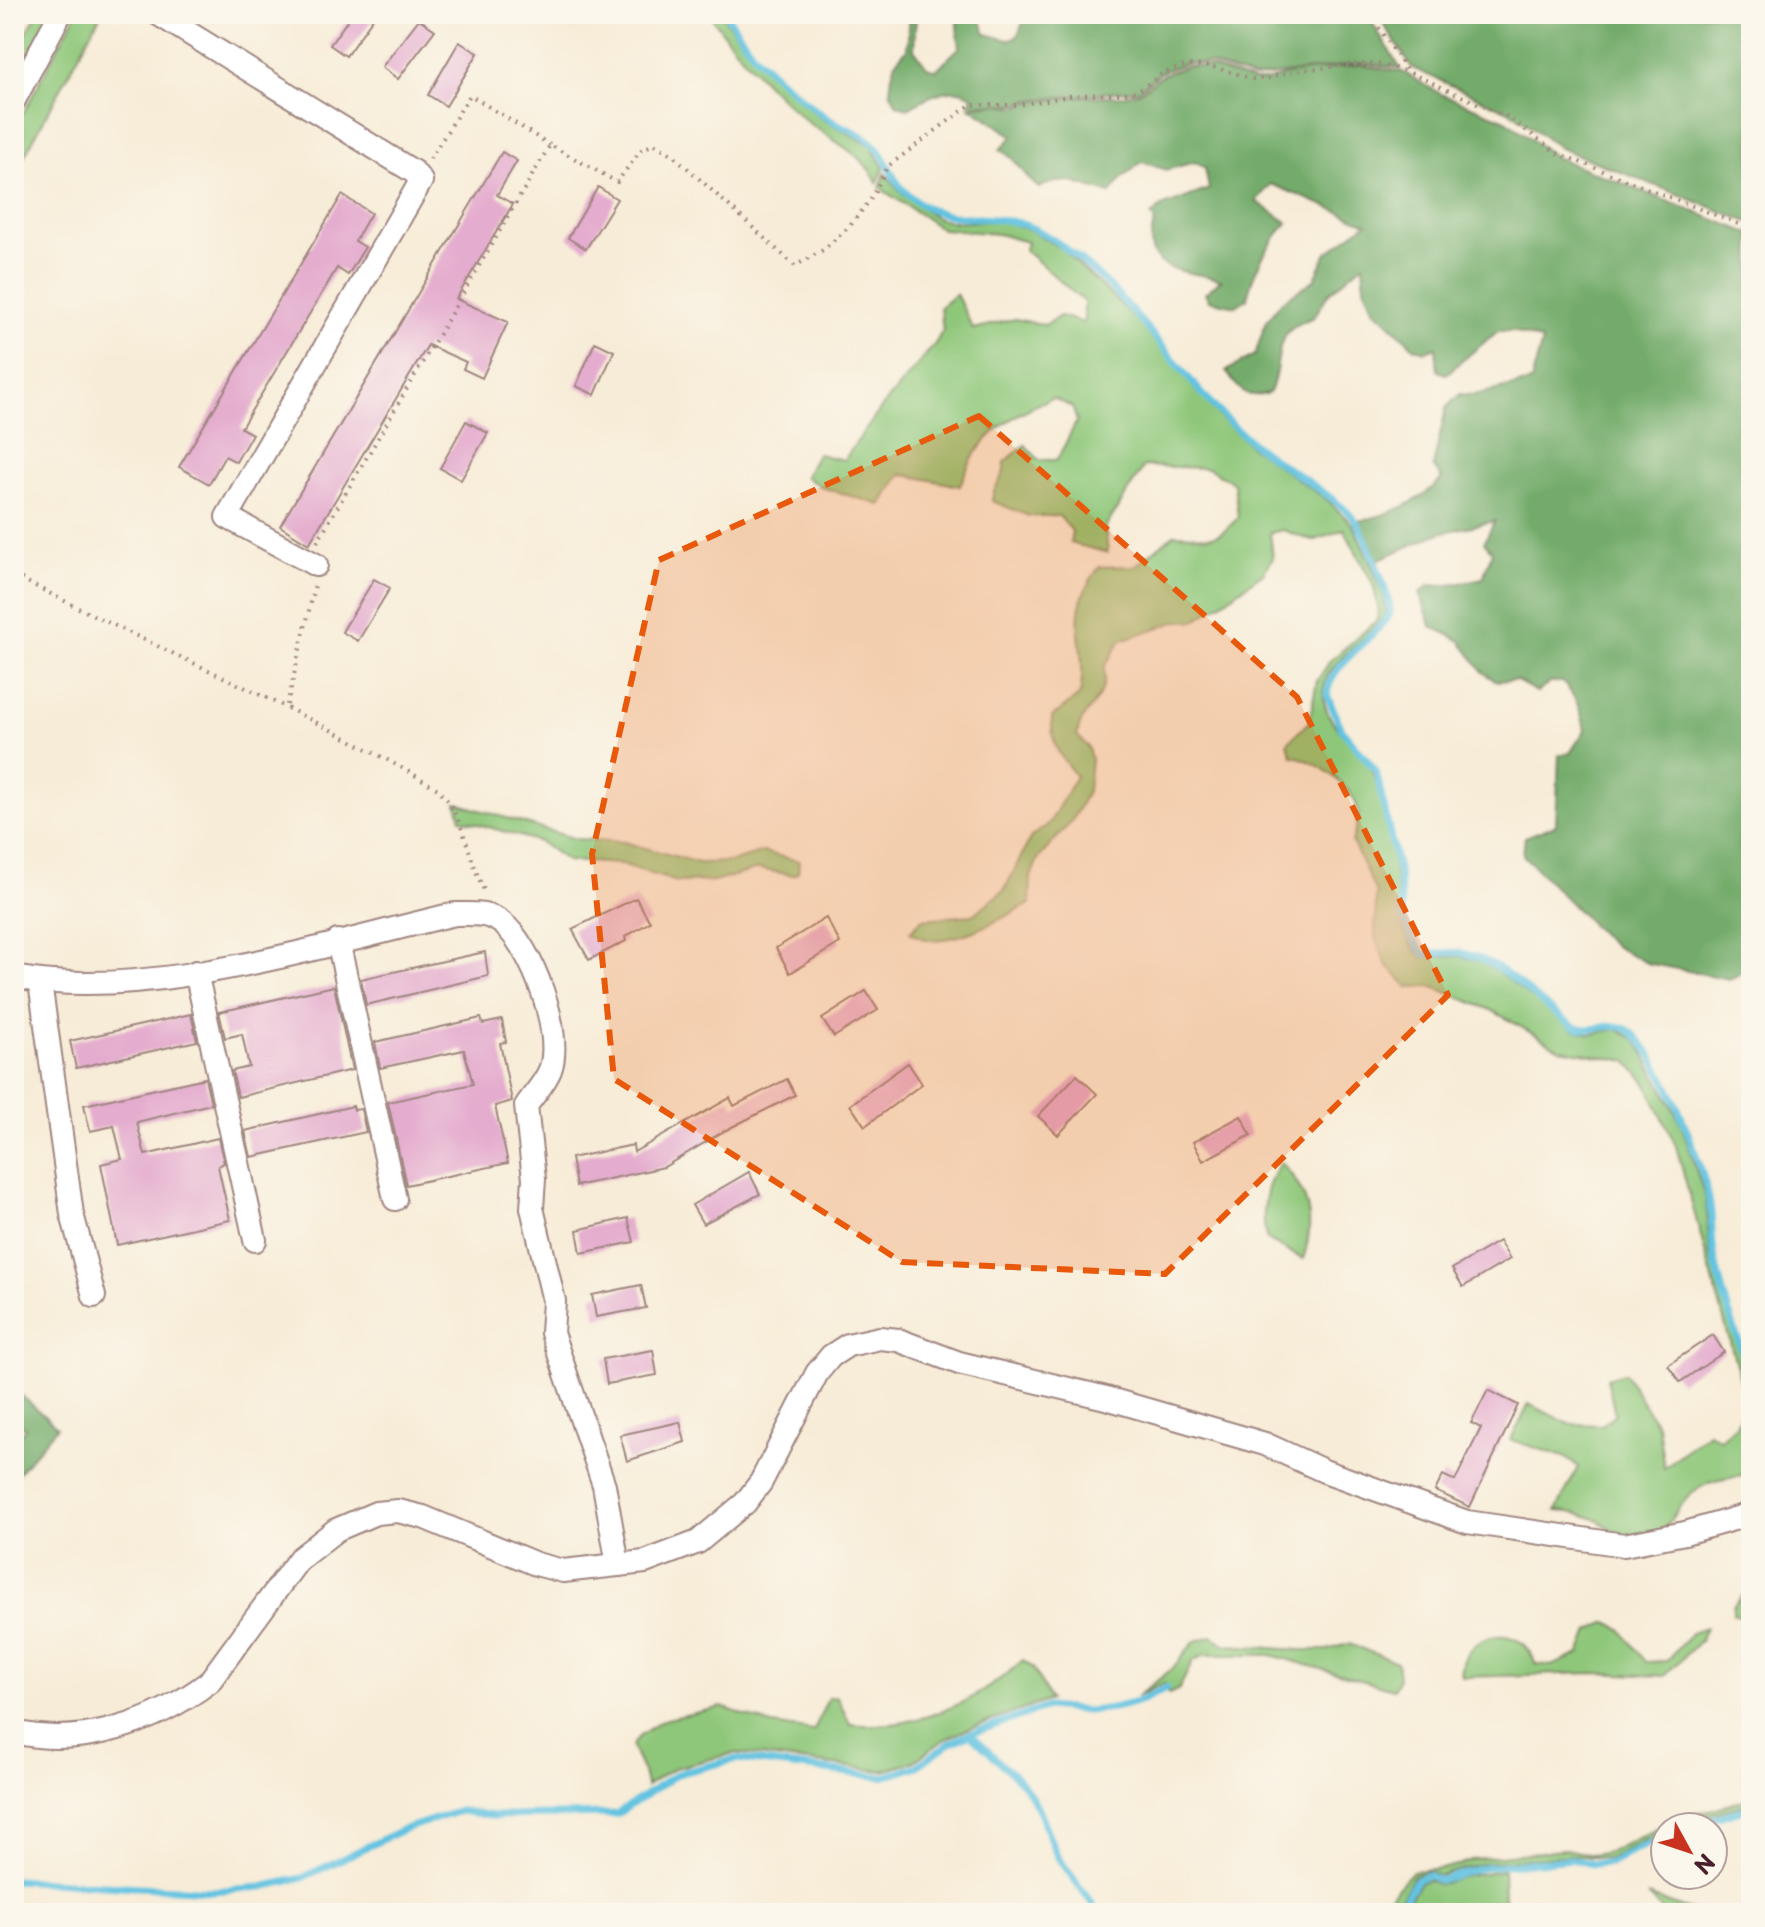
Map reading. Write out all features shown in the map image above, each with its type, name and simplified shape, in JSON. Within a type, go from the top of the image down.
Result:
[{"type":"street","points":[[14,100],[60,14]]},
{"type":"street","points":[[158,14],[414,172],[421,181],[227,517],[316,565]]},
{"type":"street","points":[[14,977],[40,982],[119,983],[196,972],[455,914],[488,914],[503,923],[534,968],[551,1032],[550,1070],[526,1106],[534,1179],[532,1208],[554,1301],[552,1333],[604,1485],[618,1565]]},
{"type":"street","points":[[338,941],[395,1199]]},
{"type":"street","points":[[196,972],[255,1240]]},
{"type":"street","points":[[40,982],[72,1214],[94,1296]]},
{"type":"street","points":[[14,1732],[40,1738],[94,1734],[160,1714],[190,1697],[209,1682],[299,1559],[344,1525],[376,1513],[398,1511],[423,1517],[536,1564],[563,1571],[645,1562],[698,1542],[745,1503],[761,1482],[824,1365],[848,1345],[880,1338],[898,1340],[959,1363],[1106,1398],[1265,1444],[1324,1471],[1467,1522],[1624,1545],[1685,1533],[1751,1514]]},
{"type":"path","points":[[1370,14],[1408,72]]},
{"type":"path","points":[[414,172],[429,161],[470,95],[617,182],[641,150],[654,144],[672,154],[795,266],[823,250],[850,226],[873,196],[887,167],[970,105],[1018,105],[1075,95],[1138,91],[1163,73],[1187,65],[1210,66],[1253,79],[1378,64],[1408,72],[1508,117],[1557,153],[1751,229]]},
{"type":"path","points":[[287,705],[309,616],[316,565],[313,547],[550,145]]},
{"type":"path","points":[[14,575],[107,624],[147,639],[287,705],[438,789],[454,805],[477,877],[503,923]]},
{"type":"highlighted area","points":[[979,416],[1297,697],[1448,995],[1165,1274],[902,1262],[614,1079],[592,854],[659,560]]},
{"type":"green space","points":[[37,14],[51,14],[14,87],[14,56]]},
{"type":"green space","points":[[76,14],[101,14],[14,175],[14,130]]},
{"type":"green space","points":[[709,14],[721,14],[755,59],[821,118],[870,145],[884,168],[877,183],[863,163],[804,119],[765,82]]},
{"type":"green space","points":[[910,14],[916,14],[914,49],[927,67],[936,70],[960,47],[957,26],[960,14],[978,14],[986,34],[1008,40],[1018,36],[1026,14],[1367,14],[1400,68],[1360,63],[1254,78],[1210,64],[1187,63],[1163,71],[1138,90],[1028,100],[1018,104],[969,104],[972,96],[948,91],[908,108],[897,105],[890,91],[896,61],[907,49]]},
{"type":"green space","points":[[1377,14],[1751,14],[1751,223],[1560,148],[1511,112],[1412,68]]},
{"type":"green space","points":[[1360,65],[1403,72],[1441,94],[1506,120],[1555,157],[1751,234],[1751,969],[1729,979],[1647,963],[1616,947],[1523,855],[1525,837],[1556,825],[1559,755],[1570,753],[1585,730],[1580,711],[1562,682],[1552,682],[1537,692],[1515,680],[1495,681],[1482,671],[1461,641],[1431,626],[1420,593],[1429,585],[1449,585],[1483,578],[1492,551],[1484,542],[1495,521],[1440,533],[1375,561],[1358,521],[1403,507],[1424,495],[1442,479],[1433,466],[1446,408],[1460,394],[1474,395],[1531,382],[1542,341],[1514,331],[1498,331],[1446,374],[1438,371],[1436,347],[1426,351],[1415,348],[1373,308],[1365,288],[1363,264],[1328,294],[1314,317],[1290,330],[1284,338],[1270,392],[1255,395],[1244,392],[1226,371],[1255,355],[1266,322],[1281,302],[1314,280],[1327,253],[1367,223],[1271,184],[1256,201],[1288,223],[1262,258],[1247,299],[1236,306],[1209,300],[1205,293],[1221,280],[1168,267],[1153,251],[1151,239],[1155,221],[1151,216],[1161,207],[1209,189],[1205,168],[1195,162],[1166,170],[1142,162],[1122,178],[1111,193],[1067,182],[1039,188],[1012,158],[1000,150],[1013,136],[970,107],[996,104],[1018,107],[1029,102],[1075,97],[1120,96],[1139,92],[1164,74],[1187,66],[1210,67],[1253,81],[1266,81],[1293,73]]},
{"type":"green space","points":[[885,173],[901,193],[937,218],[953,222],[1003,221],[1030,230],[1063,250],[1138,321],[1221,418],[1253,448],[1326,499],[1353,525],[1383,591],[1386,612],[1333,668],[1324,687],[1324,700],[1334,724],[1374,776],[1390,839],[1401,921],[1408,940],[1423,957],[1459,956],[1479,961],[1496,970],[1574,1030],[1591,1034],[1616,1029],[1635,1039],[1681,1123],[1706,1200],[1710,1254],[1751,1390],[1751,1475],[1706,1484],[1688,1497],[1661,1534],[1624,1541],[1594,1518],[1556,1511],[1578,1467],[1564,1457],[1511,1440],[1529,1404],[1569,1424],[1602,1425],[1615,1414],[1607,1378],[1625,1373],[1658,1427],[1664,1468],[1708,1432],[1720,1439],[1736,1425],[1746,1400],[1676,1146],[1645,1081],[1627,1061],[1560,1049],[1491,1010],[1431,986],[1408,987],[1386,964],[1375,938],[1376,892],[1352,842],[1358,818],[1355,802],[1342,784],[1322,768],[1292,756],[1287,743],[1309,722],[1317,681],[1330,661],[1376,621],[1379,611],[1373,584],[1344,529],[1313,541],[1283,530],[1270,533],[1273,558],[1263,573],[1223,602],[1194,621],[1178,621],[1121,640],[1104,668],[1103,688],[1084,717],[1077,735],[1088,747],[1091,759],[1088,790],[1072,821],[1038,859],[1031,877],[1030,904],[954,937],[937,940],[910,932],[922,919],[973,915],[1005,889],[1031,837],[1049,824],[1076,776],[1057,750],[1052,717],[1080,695],[1082,659],[1078,616],[1087,586],[1099,567],[1135,566],[1174,534],[1215,536],[1238,517],[1234,483],[1208,468],[1144,466],[1105,528],[1108,553],[1070,543],[1072,531],[1059,516],[1029,516],[992,501],[1005,462],[1025,445],[1039,460],[1057,460],[1077,421],[1072,407],[1053,398],[1022,412],[996,430],[975,454],[960,486],[901,474],[881,505],[824,488],[805,477],[817,454],[844,460],[882,407],[935,344],[943,330],[940,307],[956,294],[973,329],[1015,319],[1045,325],[1060,316],[1084,323],[1084,302],[1025,250],[1027,242],[998,234],[942,229],[880,188]]},
{"type":"green space","points":[[457,803],[576,839],[624,842],[699,863],[731,862],[763,852],[799,861],[798,872],[793,875],[758,869],[717,881],[677,882],[621,864],[567,861],[540,842],[461,819]]},
{"type":"green space","points":[[1281,1162],[1298,1185],[1307,1208],[1309,1231],[1303,1259],[1267,1240],[1265,1200],[1271,1179]]},
{"type":"green space","points":[[14,1389],[57,1427],[14,1478],[14,1442],[25,1428],[14,1418]]},
{"type":"green space","points":[[1751,1586],[1751,1640],[1749,1619],[1733,1614],[1733,1606]]},
{"type":"green space","points":[[1608,1622],[1621,1629],[1646,1662],[1667,1661],[1691,1633],[1706,1628],[1701,1640],[1664,1676],[1595,1673],[1462,1677],[1465,1657],[1487,1638],[1507,1636],[1517,1640],[1526,1647],[1537,1664],[1551,1666],[1580,1654],[1589,1631]]},
{"type":"green space","points":[[1212,1636],[1227,1645],[1300,1650],[1327,1650],[1349,1644],[1397,1662],[1399,1678],[1393,1689],[1271,1655],[1204,1655],[1193,1661],[1179,1689],[1169,1694],[1164,1683],[1136,1697],[1172,1669],[1195,1641]]},
{"type":"green space","points":[[1023,1660],[1033,1668],[1050,1700],[968,1729],[945,1739],[913,1762],[883,1771],[735,1753],[674,1768],[646,1786],[632,1746],[640,1735],[663,1720],[722,1707],[772,1725],[814,1731],[828,1698],[837,1697],[850,1724],[874,1725],[921,1718],[965,1701]]},
{"type":"green space","points":[[1751,1798],[1751,1803],[1722,1811],[1706,1811]]},
{"type":"green space","points":[[1649,1833],[1649,1838],[1609,1859],[1573,1855],[1484,1863],[1439,1876],[1428,1871],[1414,1875],[1393,1905],[1374,1913],[1413,1871],[1453,1867],[1474,1859],[1565,1849],[1592,1855],[1609,1852]]},
{"type":"green space","points":[[1503,1870],[1508,1913],[1433,1913],[1430,1905],[1420,1913],[1395,1913],[1406,1905],[1420,1882],[1428,1880],[1439,1885],[1461,1877]]},
{"type":"green space","points":[[1647,1896],[1699,1913],[1665,1913]]},
{"type":"building","points":[[352,14],[376,14],[346,56],[330,45]]},
{"type":"building","points":[[419,19],[435,30],[398,79],[382,67]]},
{"type":"building","points":[[459,42],[478,53],[446,106],[428,95]]},
{"type":"building","points":[[502,152],[517,161],[497,195],[513,204],[456,299],[508,322],[482,378],[463,369],[466,362],[428,345],[309,544],[280,526]]},
{"type":"building","points":[[598,187],[617,199],[586,249],[568,238]]},
{"type":"building","points":[[342,195],[371,213],[355,241],[365,247],[348,275],[337,268],[241,428],[252,434],[236,462],[225,456],[209,484],[179,467]]},
{"type":"building","points":[[595,342],[614,351],[595,395],[576,386]]},
{"type":"building","points":[[466,421],[488,433],[461,480],[440,468]]},
{"type":"building","points":[[374,579],[390,588],[358,641],[342,632]]},
{"type":"building","points":[[636,898],[650,922],[625,937],[626,941],[589,960],[572,929]]},
{"type":"building","points":[[826,918],[840,943],[790,973],[776,948]]},
{"type":"building","points":[[485,952],[488,976],[366,1005],[361,979]]},
{"type":"building","points":[[334,986],[352,1070],[238,1097],[232,1071],[249,1067],[242,1034],[225,1038],[219,1012]]},
{"type":"building","points":[[866,991],[878,1010],[834,1037],[822,1019]]},
{"type":"building","points":[[191,1014],[197,1041],[76,1068],[70,1041]]},
{"type":"building","points":[[481,1018],[483,1024],[502,1020],[506,1042],[500,1043],[512,1101],[495,1106],[508,1163],[406,1185],[388,1102],[473,1084],[464,1050],[380,1068],[375,1042]]},
{"type":"building","points":[[908,1063],[922,1084],[865,1126],[850,1105]]},
{"type":"building","points":[[1077,1075],[1097,1094],[1058,1135],[1038,1116]]},
{"type":"building","points":[[205,1078],[211,1104],[137,1122],[145,1155],[218,1138],[224,1163],[218,1166],[230,1220],[117,1245],[101,1164],[122,1159],[114,1126],[90,1131],[84,1105]]},
{"type":"building","points":[[787,1079],[795,1095],[726,1130],[664,1167],[576,1186],[571,1158],[633,1145],[634,1152],[730,1098],[734,1106]]},
{"type":"building","points":[[353,1106],[354,1110],[361,1109],[366,1132],[251,1157],[245,1131]]},
{"type":"building","points":[[1241,1116],[1251,1135],[1203,1161],[1193,1142]]},
{"type":"building","points":[[749,1172],[760,1194],[703,1224],[692,1205]]},
{"type":"building","points":[[628,1218],[634,1242],[581,1253],[577,1230]]},
{"type":"building","points":[[1499,1241],[1510,1259],[1463,1287],[1452,1269]]},
{"type":"building","points":[[641,1285],[646,1308],[596,1317],[592,1295]]},
{"type":"building","points":[[1713,1335],[1724,1352],[1680,1382],[1668,1365]]},
{"type":"building","points":[[653,1350],[657,1375],[607,1384],[603,1359]]},
{"type":"building","points":[[1488,1390],[1518,1405],[1470,1507],[1435,1491],[1443,1475],[1455,1481],[1481,1428],[1471,1423]]},
{"type":"building","points":[[680,1422],[685,1442],[627,1461],[620,1435]]},
{"type":"waterway","points":[[725,14],[757,58],[788,87],[827,118],[873,144],[900,186],[916,201],[947,215],[1026,225],[1074,254],[1128,307],[1228,421],[1256,446],[1338,504],[1357,523],[1372,554],[1390,613],[1335,673],[1327,695],[1342,730],[1376,771],[1399,875],[1402,916],[1411,937],[1424,954],[1461,953],[1493,965],[1575,1027],[1621,1027],[1640,1041],[1666,1082],[1698,1160],[1710,1207],[1717,1271],[1751,1379]]},
{"type":"waterway","points":[[14,1880],[212,1891],[262,1887],[302,1878],[404,1829],[460,1811],[493,1816],[617,1814],[677,1774],[736,1759],[883,1777],[916,1767],[948,1744],[970,1734],[1047,1707],[1088,1711],[1113,1708],[1138,1702],[1166,1688]]},
{"type":"waterway","points":[[970,1734],[1024,1785],[1038,1808],[1057,1856],[1099,1913]]},
{"type":"waterway","points":[[1729,1814],[1751,1807]]},
{"type":"waterway","points":[[1389,1913],[1403,1902],[1417,1879],[1428,1875],[1439,1881],[1484,1867],[1572,1859],[1592,1864],[1610,1863],[1649,1843]]}]
